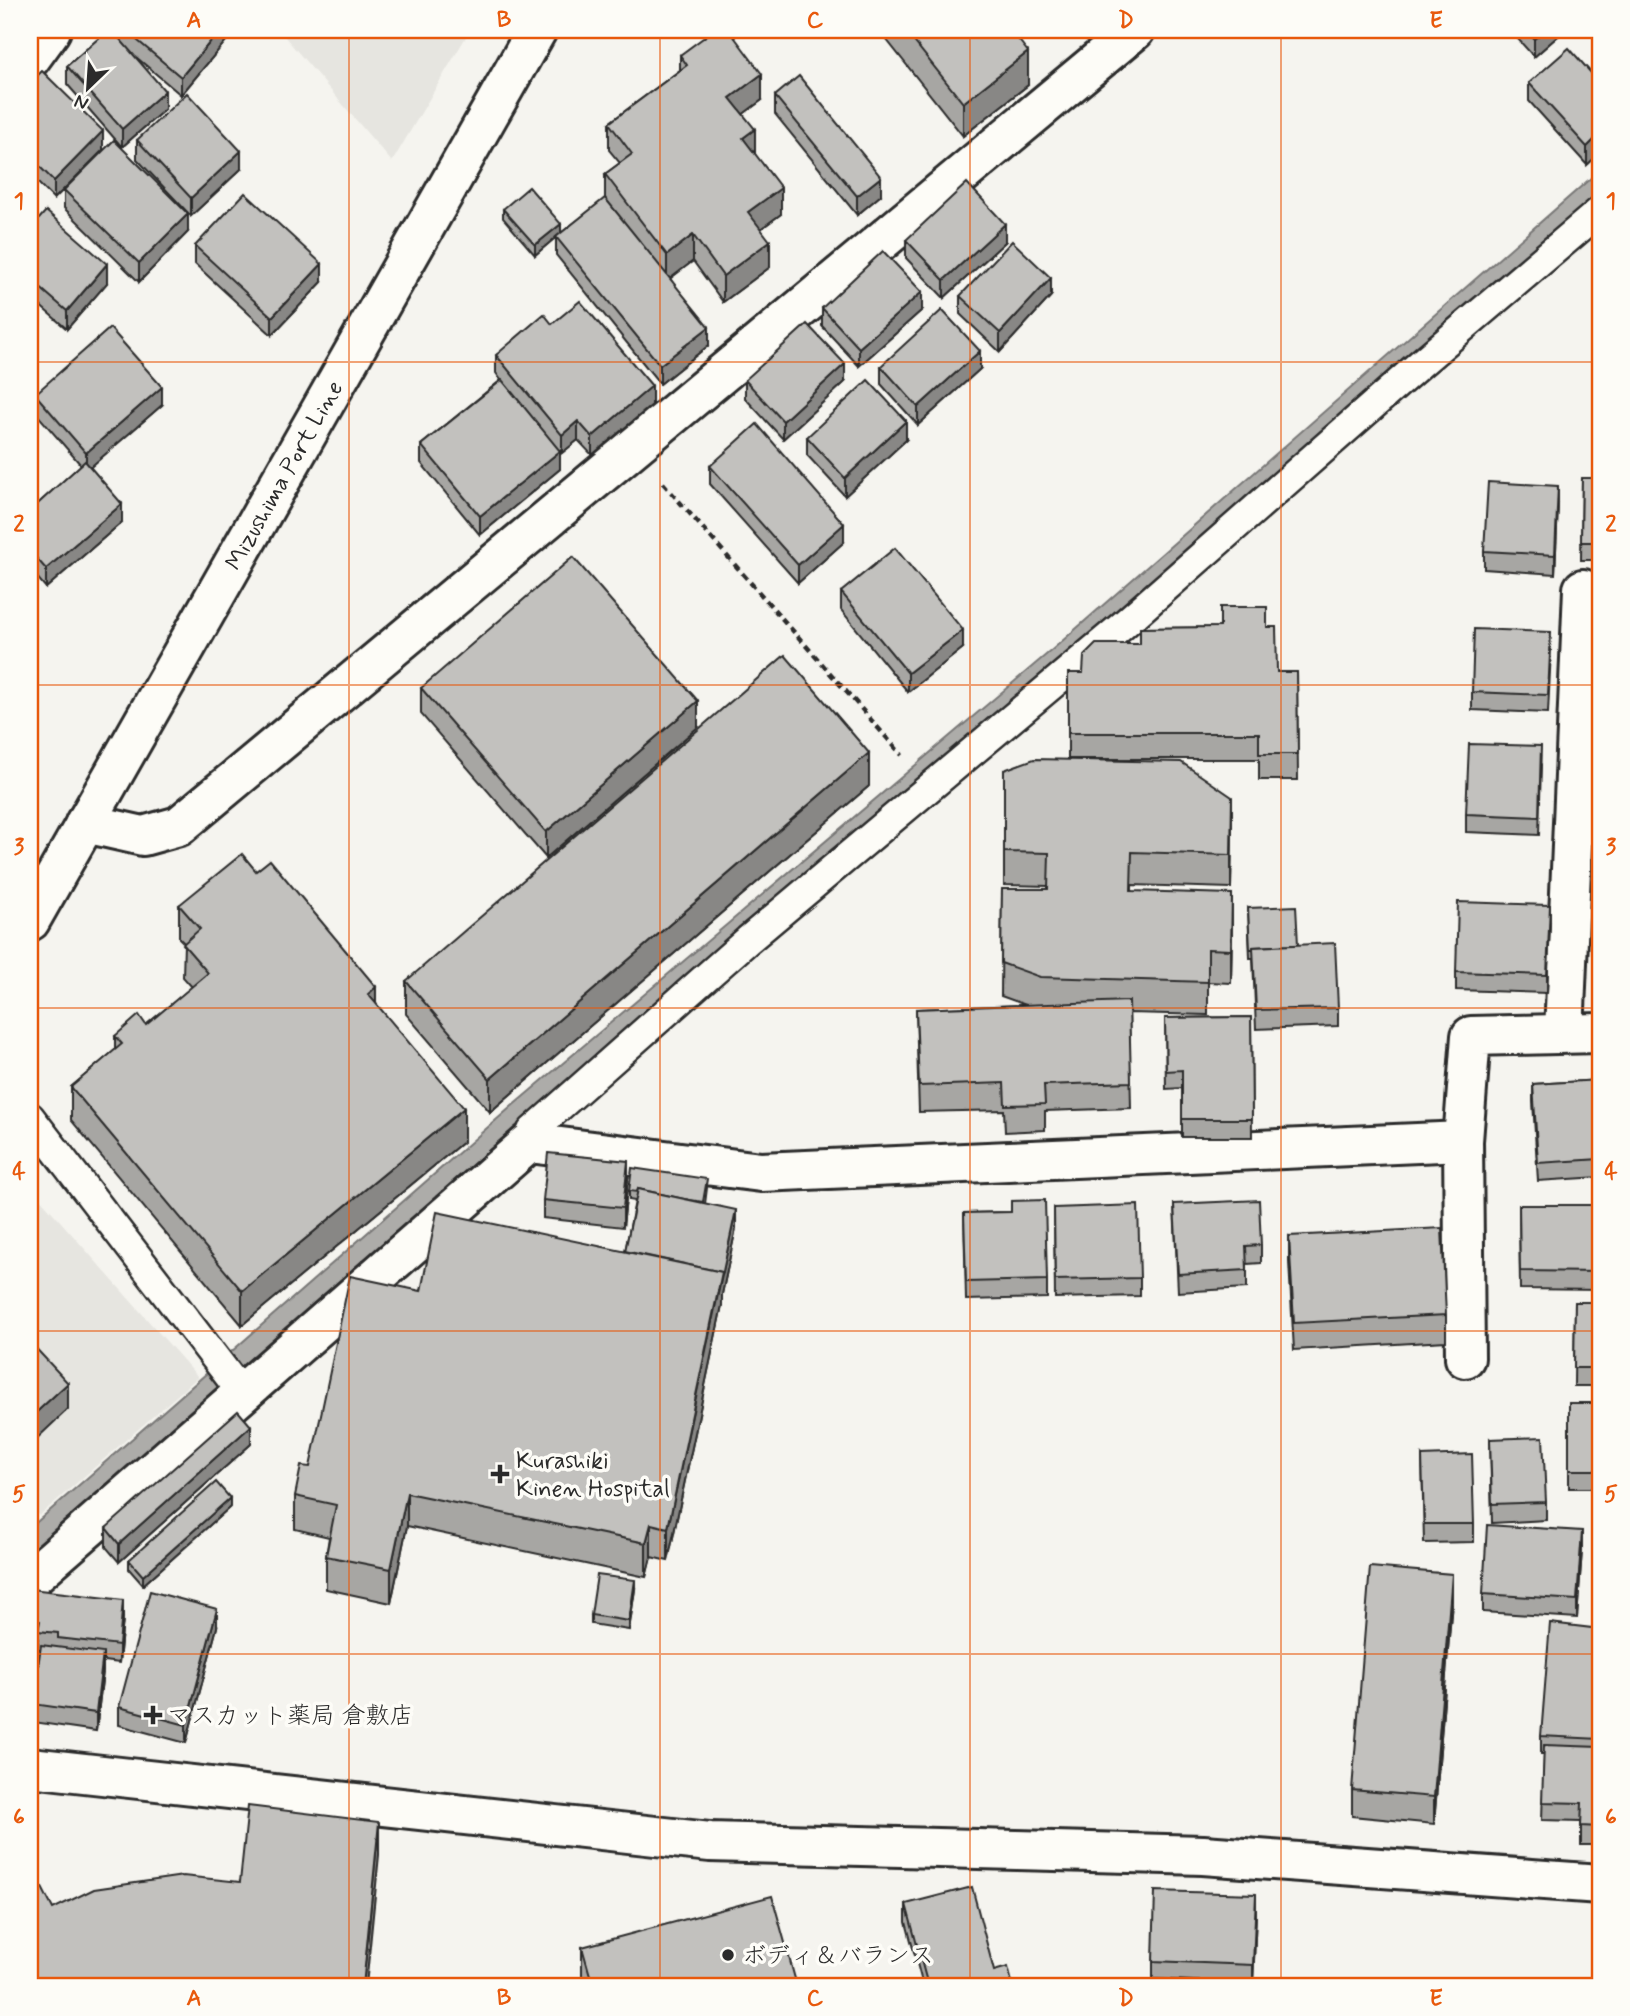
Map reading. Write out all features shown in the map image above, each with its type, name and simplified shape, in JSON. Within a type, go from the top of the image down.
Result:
[{"type":"street","points":[[30,59],[51,30]]},
{"type":"street","name":"Mizushima Port Line","points":[[30,921],[537,30]]},
{"type":"street","points":[[85,822],[143,836],[179,826],[1135,30]]},
{"type":"street","points":[[1465,1358],[1463,1141],[1471,1037],[1582,1033],[1583,589]]},
{"type":"street","points":[[30,1578],[231,1379],[529,1143],[761,1172],[1463,1141]]},
{"type":"street","points":[[30,1768],[710,1842],[1203,1855],[1600,1884]]},
{"type":"lane","points":[[529,1143],[532,1132],[748,940],[1122,626],[1410,373],[1600,211]]},
{"type":"lane","points":[[30,1117],[231,1379]]},
{"type":"path","points":[[633,448],[894,747]]},
{"type":"shaded area","points":[[279,30],[470,30],[392,162]]},
{"type":"shaded area","points":[[1600,170],[1600,191],[1061,661],[522,1121],[238,1374],[30,1551],[30,1528],[511,1107],[1053,649]]},
{"type":"shaded area","points":[[30,1187],[198,1377],[39,1516],[30,1506]]},
{"type":"building","points":[[108,30],[112,30],[165,91],[122,129],[67,66]]},
{"type":"building","points":[[125,30],[220,30],[181,77]]},
{"type":"building","points":[[714,30],[729,30],[762,74],[730,98],[755,129],[743,138],[781,188],[748,212],[770,241],[723,276],[693,235],[667,255],[605,174],[632,154],[609,123],[687,65],[680,55]]},
{"type":"building","points":[[905,30],[1011,30],[1028,52],[963,103]]},
{"type":"building","points":[[1526,30],[1545,30],[1534,39]]},
{"type":"building","points":[[1569,48],[1600,83],[1600,134],[1587,147],[1529,83]]},
{"type":"building","points":[[42,71],[103,131],[54,181],[30,157],[30,83]]},
{"type":"building","points":[[799,76],[881,177],[857,196],[775,96]]},
{"type":"building","points":[[187,93],[241,151],[191,198],[137,140]]},
{"type":"building","points":[[114,140],[188,214],[139,263],[64,190]]},
{"type":"building","points":[[967,183],[1005,224],[944,280],[906,240]]},
{"type":"building","points":[[529,187],[561,224],[535,245],[503,209]]},
{"type":"building","points":[[245,193],[322,264],[272,317],[195,246]]},
{"type":"building","points":[[605,198],[709,327],[660,365],[556,237]]},
{"type":"building","points":[[46,211],[107,264],[67,311],[30,279],[30,229]]},
{"type":"building","points":[[1012,241],[1051,278],[1000,333],[960,296]]},
{"type":"building","points":[[883,251],[922,292],[859,348],[822,308]]},
{"type":"building","points":[[580,301],[652,386],[592,437],[578,421],[562,435],[496,355],[544,314],[552,324]]},
{"type":"building","points":[[942,310],[980,351],[918,407],[881,366]]},
{"type":"building","points":[[807,324],[845,364],[783,421],[745,380]]},
{"type":"building","points":[[110,328],[162,387],[86,453],[35,394]]},
{"type":"building","points":[[502,380],[560,451],[480,516],[421,445]]},
{"type":"building","points":[[868,380],[906,421],[845,478],[807,437]]},
{"type":"building","points":[[757,424],[844,524],[798,565],[710,466]]},
{"type":"building","points":[[85,461],[122,504],[46,569],[30,551],[30,511]]},
{"type":"building","points":[[1582,478],[1600,478],[1600,542],[1581,542]]},
{"type":"building","points":[[1488,482],[1558,486],[1555,555],[1484,551]]},
{"type":"building","points":[[895,548],[963,630],[908,673],[841,592]]},
{"type":"building","points":[[573,557],[698,701],[546,832],[421,688]]},
{"type":"building","points":[[1220,607],[1267,607],[1267,627],[1276,627],[1277,672],[1297,672],[1298,754],[1259,754],[1259,733],[1068,733],[1068,673],[1083,673],[1084,656],[1096,644],[1140,644],[1140,628],[1220,627]]},
{"type":"building","points":[[1474,629],[1551,632],[1548,695],[1472,692]]},
{"type":"building","points":[[785,655],[869,753],[490,1079],[406,981]]},
{"type":"building","points":[[1469,744],[1541,746],[1539,817],[1466,814]]},
{"type":"building","points":[[1034,759],[1181,762],[1232,797],[1231,855],[1132,852],[1131,891],[1232,894],[1231,950],[1208,949],[1208,982],[1040,977],[1001,963],[1002,889],[1048,889],[1049,853],[1004,852],[1004,770]]},
{"type":"building","points":[[242,854],[256,871],[270,860],[376,987],[368,994],[464,1108],[242,1291],[71,1087],[122,1044],[115,1036],[139,1015],[146,1025],[208,973],[183,944],[200,929],[179,905]]},
{"type":"building","points":[[1598,896],[1600,966],[1596,966]]},
{"type":"building","points":[[1458,902],[1550,905],[1547,975],[1456,972]]},
{"type":"building","points":[[1296,906],[1298,945],[1250,949],[1248,908]]},
{"type":"building","points":[[1335,943],[1338,1008],[1256,1010],[1253,947]]},
{"type":"building","points":[[1129,1001],[1131,1082],[1044,1085],[1045,1104],[1005,1105],[1004,1083],[919,1086],[916,1009]]},
{"type":"building","points":[[1251,1017],[1252,1119],[1182,1119],[1182,1070],[1166,1071],[1165,1018]]},
{"type":"building","points":[[1600,1080],[1600,1159],[1538,1163],[1533,1084]]},
{"type":"building","points":[[548,1153],[628,1161],[623,1208],[543,1200]]},
{"type":"building","points":[[632,1168],[707,1179],[703,1202],[638,1189],[637,1192],[629,1191]]},
{"type":"building","points":[[638,1189],[736,1210],[722,1276],[722,1272],[625,1251]]},
{"type":"building","points":[[1045,1200],[1047,1280],[966,1282],[964,1213],[1011,1212],[1011,1201]]},
{"type":"building","points":[[1259,1200],[1261,1245],[1246,1246],[1247,1270],[1178,1274],[1174,1204]]},
{"type":"building","points":[[1138,1205],[1140,1278],[1055,1280],[1054,1208]]},
{"type":"building","points":[[1519,1205],[1600,1205],[1600,1272],[1520,1271]]},
{"type":"building","points":[[437,1212],[722,1272],[668,1528],[651,1524],[646,1543],[407,1493],[391,1569],[326,1556],[336,1505],[295,1496],[301,1466],[310,1467],[350,1276],[421,1291]]},
{"type":"building","points":[[1442,1228],[1446,1315],[1294,1323],[1289,1236]]},
{"type":"building","points":[[1575,1302],[1600,1302],[1600,1368],[1574,1368]]},
{"type":"building","points":[[30,1342],[68,1383],[30,1418]]},
{"type":"building","points":[[1569,1403],[1600,1403],[1600,1470],[1569,1470]]},
{"type":"building","points":[[238,1411],[251,1426],[119,1544],[106,1528]]},
{"type":"building","points":[[1543,1437],[1546,1502],[1492,1504],[1490,1439]]},
{"type":"building","points":[[1472,1454],[1474,1524],[1424,1524],[1422,1456]]},
{"type":"building","points":[[216,1482],[230,1498],[143,1576],[129,1560]]},
{"type":"building","points":[[1487,1525],[1582,1531],[1577,1600],[1483,1594]]},
{"type":"building","points":[[1370,1567],[1452,1574],[1434,1797],[1352,1790]]},
{"type":"building","points":[[597,1575],[635,1580],[629,1621],[591,1615]]},
{"type":"building","points":[[31,1589],[123,1600],[119,1645],[58,1638],[58,1633],[38,1631],[40,1621],[30,1619]]},
{"type":"building","points":[[150,1591],[217,1609],[186,1725],[119,1707]]},
{"type":"building","points":[[1550,1623],[1600,1629],[1600,1739],[1541,1736]]},
{"type":"building","points":[[41,1645],[103,1653],[96,1713],[33,1704]]},
{"type":"building","points":[[1544,1745],[1600,1747],[1600,1827],[1581,1826],[1582,1803],[1542,1802]]},
{"type":"building","points":[[248,1806],[379,1822],[363,1986],[30,1986],[30,1864],[53,1909],[94,1889],[183,1876],[240,1882]]},
{"type":"building","points":[[972,1887],[994,1971],[1008,1967],[1013,1986],[928,1986],[906,1904]]},
{"type":"building","points":[[1155,1891],[1256,1894],[1253,1965],[1153,1961]]},
{"type":"building","points":[[772,1896],[797,1986],[593,1986],[582,1947]]},
{"type":"place","name":"Kurashiki Kinen Hospital","points":[[500,1474]]},
{"type":"place","name":"マスカット薬局 倉敷店","points":[[153,1715]]},
{"type":"place","name":"ボディ＆バランス","points":[[728,1955]]}]
